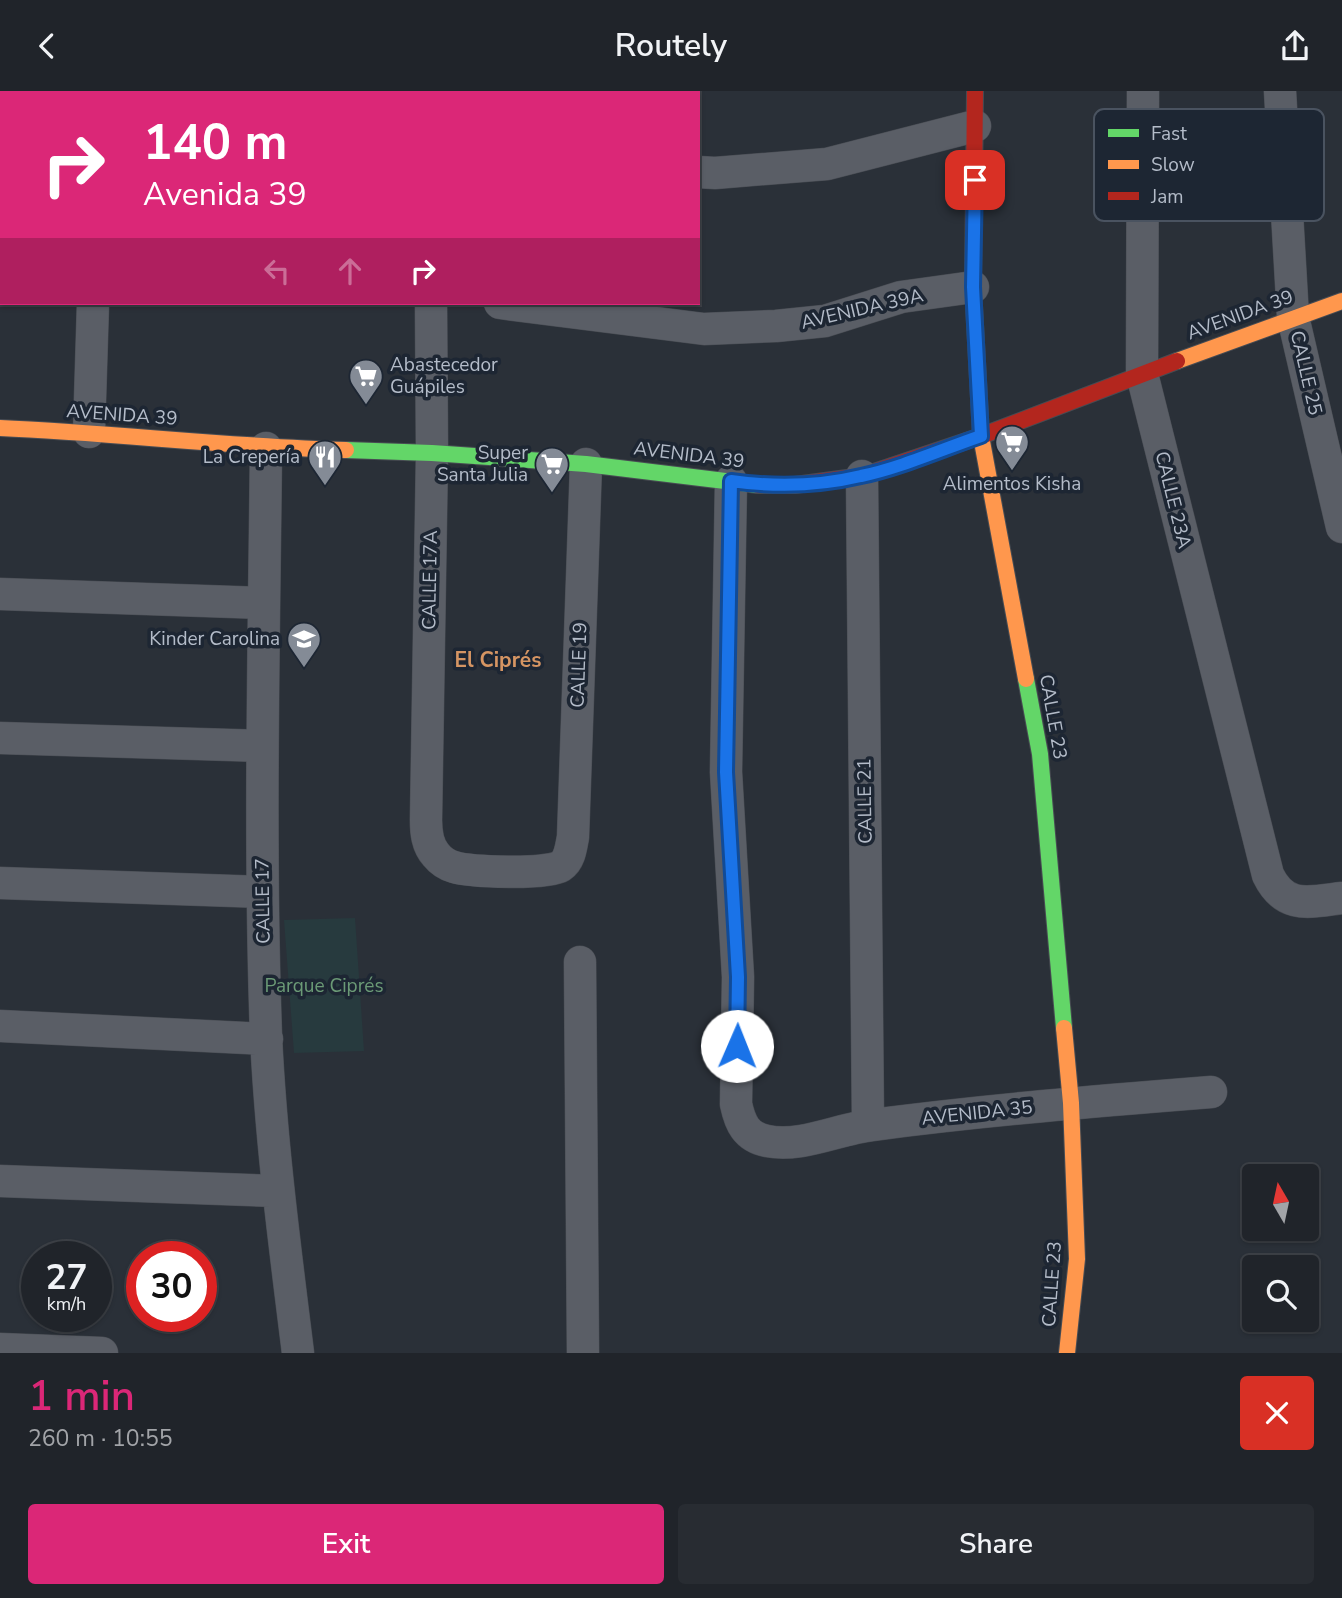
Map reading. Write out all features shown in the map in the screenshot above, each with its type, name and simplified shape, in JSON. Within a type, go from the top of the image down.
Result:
[{"type":"street","name":"CALLE 23","points":[[975,91],[973,287],[981,436],[1040,754],[1071,1103],[1077,1259],[1067,1353]]},
{"type":"street","name":"CALLE 23A","points":[[1143,91],[1143,109]]},
{"type":"street","name":"CALLE 25","points":[[1280,91],[1281,109]]},
{"type":"street","points":[[700,172],[827,164],[975,126]]},
{"type":"street","name":"CALLE 23A","points":[[1143,221],[1142,374],[1262,859],[1274,887],[1282,896],[1294,901],[1342,898]]},
{"type":"street","name":"CALLE 25","points":[[1287,221],[1293,317],[1342,527]]},
{"type":"street","name":"AVENIDA 39A","points":[[516,305],[704,328],[776,327],[825,321],[901,297],[973,287]]},
{"type":"street","name":"AVENIDA 39","points":[[0,428],[89,432],[266,448],[432,453],[586,464],[757,485],[795,485],[862,476],[981,436],[1342,300]]},
{"type":"street","points":[[89,432],[93,305]]},
{"type":"street","name":"CALLE 17A","points":[[430,305],[432,453],[426,820],[430,845],[436,855],[454,867],[471,870],[532,871],[553,869],[564,863]]},
{"type":"street","name":"CALLE 17","points":[[266,448],[261,746],[267,1039],[278,1191],[298,1353]]},
{"type":"street","name":"CALLE 19","points":[[564,863],[573,837],[586,464]]},
{"type":"street","name":"CALLE 21","points":[[862,476],[868,1125]]},
{"type":"street","name":"AVENIDA 35","points":[[731,481],[726,772],[738,977],[736,1104],[741,1123],[747,1132],[757,1139],[782,1143],[868,1125],[1071,1103],[1211,1092]]},
{"type":"street","points":[[0,594],[264,603]]},
{"type":"street","points":[[0,738],[261,746]]},
{"type":"street","points":[[0,883],[262,893]]},
{"type":"street","points":[[580,963],[583,1353]]},
{"type":"street","points":[[0,1026],[267,1039]]},
{"type":"street","points":[[0,1181],[278,1191]]},
{"type":"street","points":[[0,1349],[102,1353]]},
{"type":"green space","name":"Parque Ciprés","points":[[355,918],[364,1051],[294,1053],[284,920]]},
{"type":"traffic: fast","points":[[346,450],[586,464],[758,485]]},
{"type":"traffic: fast","points":[[1026,679],[1040,754],[1064,1028]]},
{"type":"traffic: slow","points":[[1177,361],[1342,301]]},
{"type":"traffic: slow","points":[[977,361],[981,436],[1026,679]]},
{"type":"traffic: slow","points":[[0,428],[346,450]]},
{"type":"traffic: slow","points":[[1064,1028],[1071,1103],[1077,1259],[1067,1353]]},
{"type":"traffic: jam","points":[[975,91],[973,287],[977,361]]},
{"type":"traffic: jam","points":[[758,485],[795,485],[862,476],[981,436],[1177,361]]},
{"type":"place","name":"Abastecedor Guápiles","points":[[366,406]]},
{"type":"place","name":"Alimentos Kisha","points":[[1012,472]]},
{"type":"place","name":"La Crepería","points":[[325,487]]},
{"type":"place","name":"Super Santa Julia","points":[[552,494]]},
{"type":"place","name":"Kinder Carolina","points":[[304,669]]},
{"type":"district","name":"El Ciprés","points":[[498,660]]},
{"type":"route","points":[[737,1046],[738,977],[726,772],[731,481],[757,485],[795,485],[862,476],[981,436],[973,287],[975,180]]}]
